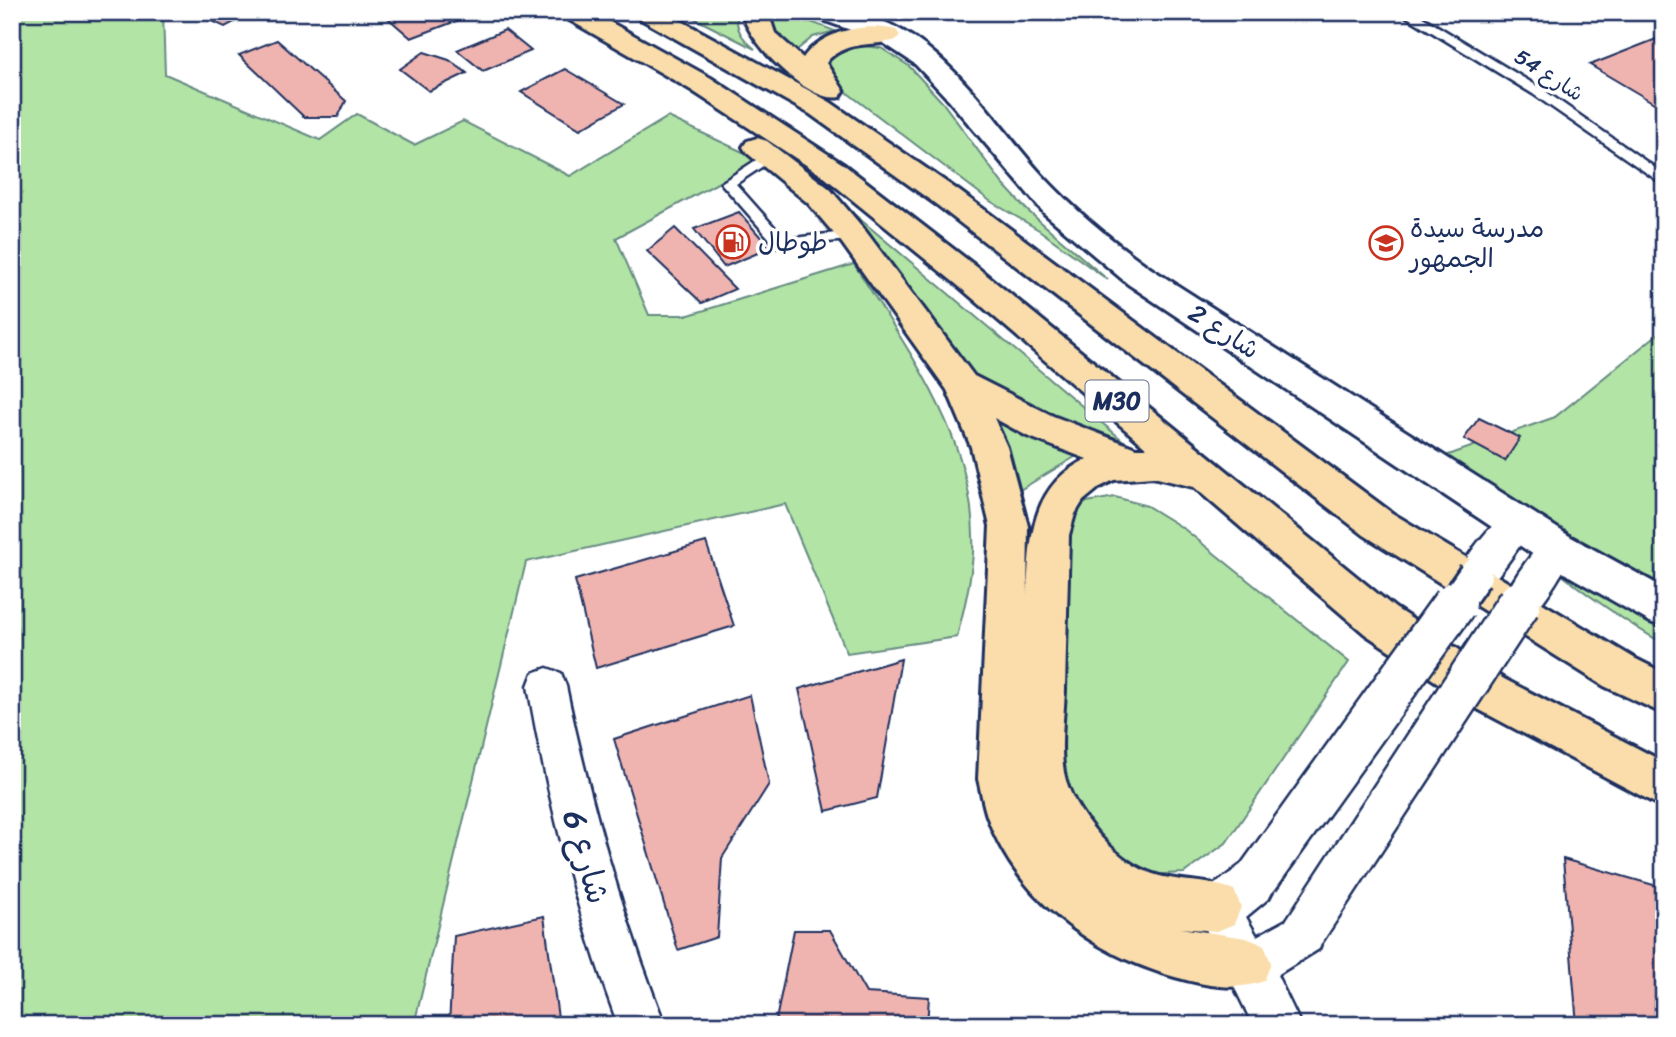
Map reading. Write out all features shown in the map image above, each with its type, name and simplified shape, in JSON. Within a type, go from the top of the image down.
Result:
[{"type":"highway","name":"M30","points":[[573,12],[636,27],[820,108],[948,198],[1378,524],[1619,672],[1664,694]]},
{"type":"highway","points":[[755,12],[755,22],[781,54],[827,89],[948,198]]},
{"type":"highway","name":"M30","points":[[636,27],[701,84],[833,170],[978,285],[1391,628],[1489,693],[1664,786]]},
{"type":"highway","points":[[636,27],[655,78],[770,155],[819,196],[853,236],[962,386],[989,447],[1009,526],[1001,779],[1010,815],[1028,846],[1063,891],[1094,916],[1130,937],[1170,952],[1210,960],[1246,963]]},
{"type":"highway","points":[[827,89],[813,63],[823,48],[852,37],[887,35]]},
{"type":"highway","points":[[962,386],[1040,426],[1128,460],[1168,464],[1211,480]]},
{"type":"highway","points":[[1128,460],[1084,477],[1060,502],[1053,517],[1040,767],[1050,802],[1063,829],[1082,853],[1105,874],[1133,892],[1158,901],[1183,906],[1217,907]]},
{"type":"street","name":"شارع 2","points":[[823,12],[887,35],[922,58],[954,91],[1033,184],[1101,248],[1557,550],[1664,609]]},
{"type":"street","points":[[1278,1025],[1217,907],[1234,901],[1248,891],[1475,575],[1516,523]]},
{"type":"street","points":[[1246,963],[1277,951],[1303,933],[1520,601],[1557,550]]},
{"type":"street","name":"شارع 6","points":[[547,685],[580,843],[618,964],[642,1025]]},
{"type":"lane","name":"شارع 54","points":[[1405,12],[1479,52],[1578,117],[1664,181]]},
{"type":"lane","points":[[770,155],[728,183],[782,244],[853,236]]},
{"type":"green space","points":[[12,12],[163,12],[165,74],[320,140],[357,114],[414,145],[463,121],[570,176],[668,117],[760,160],[616,238],[649,315],[689,315],[854,264],[918,366],[952,437],[964,474],[972,512],[973,553],[957,637],[847,653],[785,504],[526,562],[414,1025],[12,1025]]},
{"type":"green space","points":[[682,12],[737,12],[740,33],[755,49]]},
{"type":"green space","points":[[771,12],[785,12],[835,31],[813,37],[798,49],[798,55],[774,33],[768,17]]},
{"type":"green space","points":[[854,45],[881,48],[909,66],[943,103],[1002,183],[1028,211],[1108,280],[1039,230],[990,201],[849,94],[829,71],[831,54]]},
{"type":"green space","points":[[785,156],[1127,444],[1031,408],[974,375]]},
{"type":"green space","points":[[1664,329],[1664,644],[1571,582],[1429,462],[1555,417]]},
{"type":"green space","points":[[995,418],[1080,454],[1018,491]]},
{"type":"green space","points":[[1115,497],[1147,506],[1183,528],[1349,662],[1226,843],[1184,873],[1145,875],[1088,840],[1052,764],[1066,517],[1087,502]]},
{"type":"building","points":[[212,12],[253,12],[225,27],[203,17]]},
{"type":"building","points":[[381,12],[480,12],[411,38]]},
{"type":"building","points":[[505,30],[531,51],[483,71],[457,50]]},
{"type":"building","points":[[1664,36],[1664,104],[1659,106],[1590,65]]},
{"type":"building","points":[[277,40],[346,101],[338,117],[304,117],[239,55]]},
{"type":"building","points":[[424,52],[449,60],[467,73],[429,91],[400,69]]},
{"type":"building","points":[[565,69],[624,104],[580,129],[521,92]]},
{"type":"building","points":[[739,212],[770,248],[724,267],[694,229]]},
{"type":"building","points":[[675,228],[735,289],[702,303],[647,251]]},
{"type":"building","points":[[1479,418],[1520,438],[1505,461],[1464,439]]},
{"type":"building","points":[[706,542],[734,626],[596,668],[575,580]]},
{"type":"building","points":[[901,659],[877,798],[826,811],[799,689]]},
{"type":"building","points":[[750,695],[769,784],[722,858],[717,937],[678,950],[614,739]]},
{"type":"building","points":[[1563,859],[1664,888],[1664,1025],[1577,1025]]},
{"type":"building","points":[[544,916],[559,1025],[449,1025],[454,936]]},
{"type":"building","points":[[794,930],[830,930],[866,993],[929,997],[927,1025],[775,1025]]},
{"type":"place","name":"طوطال","points":[[733,242]]},
{"type":"place","name":"مدرسة سيدة الجمهور","points":[[1386,243]]}]
